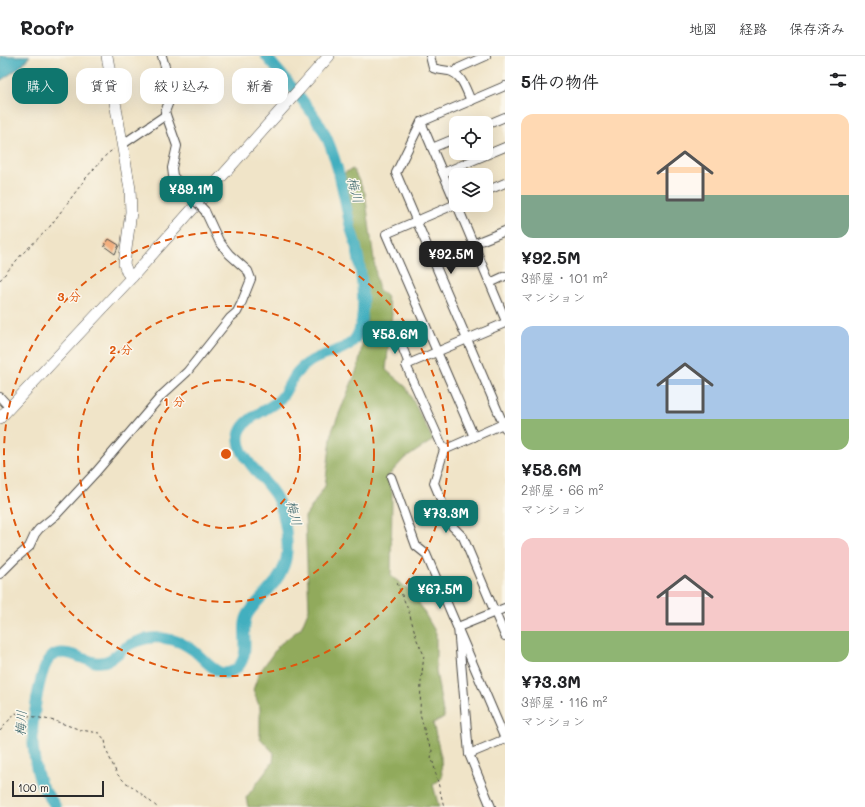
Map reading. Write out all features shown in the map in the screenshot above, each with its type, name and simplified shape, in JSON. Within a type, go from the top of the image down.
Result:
[{"type":"main road","points":[[107,56],[129,175],[131,212],[124,264],[127,272],[132,277]]},
{"type":"main road","points":[[0,418],[132,277],[329,56]]},
{"type":"street","points":[[0,574],[30,547],[35,534],[39,529],[56,515],[96,472],[162,395],[187,372],[230,318],[237,312],[251,279],[248,271],[229,254],[222,245],[205,211],[173,176],[172,168],[176,146],[165,112],[170,99],[166,70],[162,56]]},
{"type":"street","points":[[430,56],[433,68],[454,73],[462,82],[471,101]]},
{"type":"street","points":[[454,73],[459,68],[486,56]]},
{"type":"street","points":[[444,450],[504,426],[396,173],[421,122],[505,86]]},
{"type":"street","points":[[123,144],[166,115]]},
{"type":"street","points":[[493,122],[505,117]]},
{"type":"street","points":[[421,122],[456,204],[386,234],[474,437]]},
{"type":"street","points":[[432,148],[449,141]]},
{"type":"street","points":[[443,173],[505,147]]},
{"type":"street","points":[[493,188],[505,183]]},
{"type":"street","points":[[459,212],[505,318]]},
{"type":"street","points":[[473,244],[505,231]]},
{"type":"street","points":[[490,283],[505,276]]},
{"type":"street","points":[[505,323],[406,365],[444,450],[434,483],[452,526],[463,537],[505,636]]},
{"type":"street","points":[[399,339],[409,364]]},
{"type":"street","points":[[0,397],[10,408]]},
{"type":"street","points":[[391,477],[416,546],[426,554],[505,739],[469,754]]},
{"type":"street","points":[[458,627],[505,608]]},
{"type":"street","points":[[458,627],[469,754],[491,807]]},
{"type":"path","points":[[0,280],[22,254],[56,220],[67,203],[107,154],[123,144]]},
{"type":"path","points":[[397,583],[424,656],[420,713],[432,750],[431,759],[444,807]]},
{"type":"path","points":[[0,731],[15,713],[55,721],[81,730],[99,733],[105,740],[107,752],[117,774],[157,807]]},
{"type":"green space","points":[[353,169],[365,193],[379,290],[386,296],[392,313],[386,370],[406,387],[433,440],[403,460],[388,476],[392,493],[391,576],[413,593],[436,633],[436,671],[444,718],[433,723],[441,757],[442,778],[433,785],[439,807],[248,807],[246,798],[273,762],[274,753],[260,738],[260,708],[253,690],[259,673],[279,645],[301,628],[309,609],[305,517],[325,486],[332,431],[358,367],[367,320],[364,266],[344,173]]},
{"type":"water","points":[[0,56],[30,56],[19,68],[12,68],[12,73],[0,81]]},
{"type":"building","points":[[109,239],[119,245],[115,254],[104,246]]},
{"type":"waterway","name":"梅川","points":[[56,807],[41,784],[35,762],[33,747],[33,725],[39,685],[42,674],[50,658],[56,654],[66,653],[95,662],[102,662],[109,660],[126,647],[136,642],[146,639],[163,638],[178,642],[193,650],[219,672],[231,672],[238,667],[244,654],[245,626],[248,614],[277,580],[284,566],[287,550],[286,531],[279,504],[272,490],[252,466],[241,449],[239,440],[240,432],[251,418],[280,399],[285,393],[293,377],[302,367],[319,357],[342,349],[352,342],[358,334],[361,323],[363,296],[362,282],[358,256],[340,176],[333,153],[323,130],[311,111],[266,56]]}]
